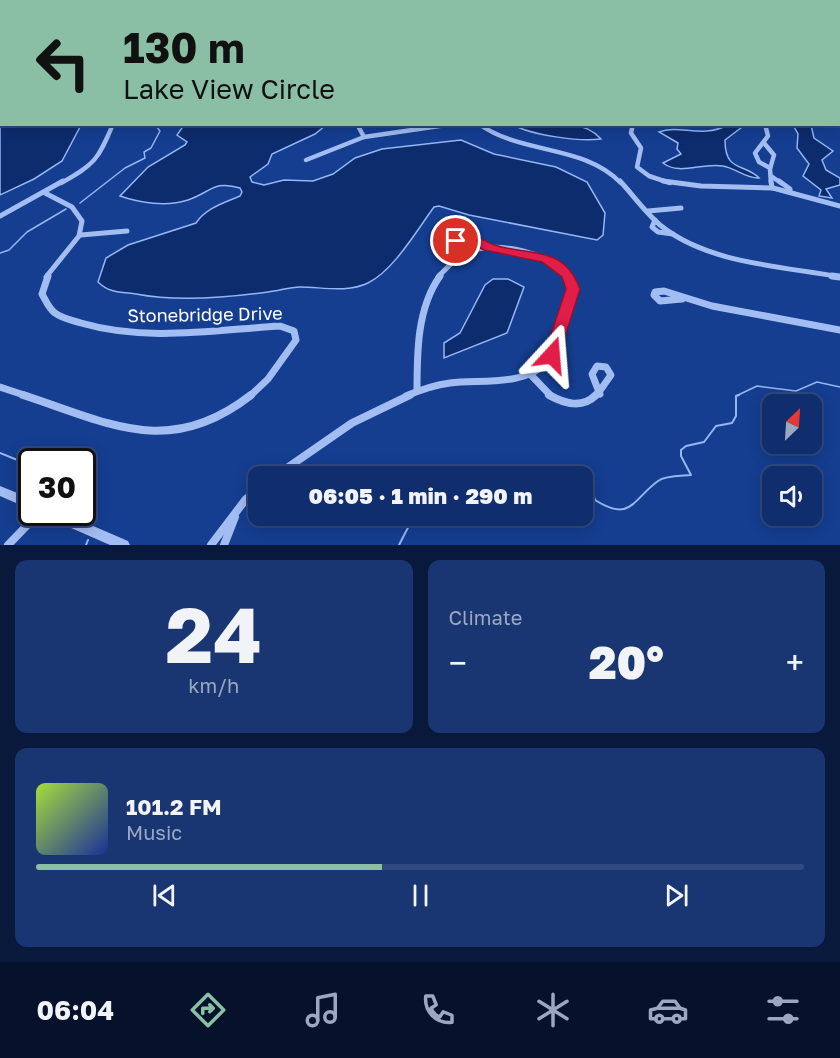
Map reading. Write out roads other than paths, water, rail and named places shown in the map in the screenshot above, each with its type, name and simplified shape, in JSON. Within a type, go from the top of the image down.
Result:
[{"type":"street","points":[[0,216],[77,176],[95,161],[102,151],[112,126]]},
{"type":"street","points":[[358,126],[360,134],[364,137]]},
{"type":"street","points":[[306,160],[364,137],[422,126]]},
{"type":"street","points":[[375,135],[439,126]]},
{"type":"street","points":[[482,126],[505,139],[566,153],[594,163],[616,177],[648,211],[655,220],[652,227],[658,232],[673,234],[712,250],[840,277]]},
{"type":"street","points":[[633,126],[632,133],[641,148],[636,164],[648,176],[712,186],[772,188],[840,206]]},
{"type":"street","points":[[766,126],[768,136],[764,143],[755,149],[755,153],[759,162],[770,168]]},
{"type":"street","points":[[764,143],[771,148],[774,155],[770,168],[772,188]]},
{"type":"street","points":[[771,176],[779,179],[790,189],[790,192]]},
{"type":"street","points":[[45,193],[78,210],[82,220],[81,236],[127,231]]},
{"type":"street","points":[[648,211],[681,208]]},
{"type":"street","name":"Stonebridge Drive","points":[[0,387],[129,429],[174,431],[208,421],[243,402],[278,369],[297,337],[291,329],[280,327],[149,334],[126,333],[103,329],[59,315],[46,304],[42,292],[51,269],[81,236]]},
{"type":"street","points":[[290,466],[368,412],[417,392],[459,381],[530,374],[547,362],[552,355],[573,283],[562,269],[546,259],[489,248],[472,239],[456,241],[451,249],[456,258]]},
{"type":"street","points":[[417,392],[415,357],[422,315],[437,281],[456,258],[471,250],[489,248]]},
{"type":"street","points":[[682,299],[777,321],[840,330]]},
{"type":"street","points":[[530,374],[542,391],[561,402],[590,403],[600,393]]},
{"type":"street","points":[[0,490],[18,498]]},
{"type":"street","points":[[211,545],[248,499]]},
{"type":"street","points":[[224,545],[237,511]]},
{"type":"street","points":[[8,545],[26,526]]},
{"type":"street","points":[[80,526],[124,545]]},
{"type":"water","points":[[0,126],[80,126],[62,161],[34,179],[0,195]]},
{"type":"water","points":[[183,126],[325,126],[315,134],[272,154],[268,164],[250,177],[252,182],[264,185],[284,180],[313,181],[333,174],[355,158],[382,149],[461,140],[494,154],[556,167],[587,182],[605,213],[603,235],[597,240],[469,215],[439,206],[434,207],[387,269],[368,283],[352,288],[296,287],[235,296],[168,298],[106,288],[98,282],[106,258],[128,245],[196,223],[210,210],[240,196],[242,192],[240,188],[224,185],[188,200],[163,204],[136,201],[120,196],[148,167],[185,145],[187,142],[177,135]]},
{"type":"water","points":[[515,126],[579,126],[593,132],[601,139],[556,137]]},
{"type":"water","points":[[726,126],[742,127],[725,140],[728,158],[732,163],[754,173],[759,178],[750,177],[723,166],[684,169],[670,167],[663,163],[681,154],[677,149],[678,143],[659,132],[718,129]]},
{"type":"water","points":[[794,126],[811,126],[814,138],[833,151],[822,160],[826,170],[840,178],[840,185],[826,189],[832,198],[819,196],[821,190],[803,176],[809,164],[797,148],[798,134]]},
{"type":"water","points":[[493,279],[508,279],[524,287],[507,333],[444,358],[444,343],[460,333],[485,285]]},
{"type":"waterway","points":[[80,203],[125,168],[145,158],[144,152],[151,148],[160,131],[156,126]]},
{"type":"waterway","points":[[0,253],[9,250],[27,232],[66,209]]},
{"type":"waterway","points":[[736,396],[757,386],[796,391],[817,382],[840,387]]},
{"type":"waterway","points":[[593,493],[595,500],[607,507],[624,509],[631,506],[661,479],[691,475],[681,456],[681,450],[686,446],[704,442],[716,426],[732,423],[736,416],[736,396]]},
{"type":"waterway","points":[[0,453],[18,460]]},
{"type":"waterway","points":[[96,494],[96,521]]},
{"type":"waterway","points":[[399,545],[409,526]]},
{"type":"waterway","points":[[86,545],[88,540]]}]
